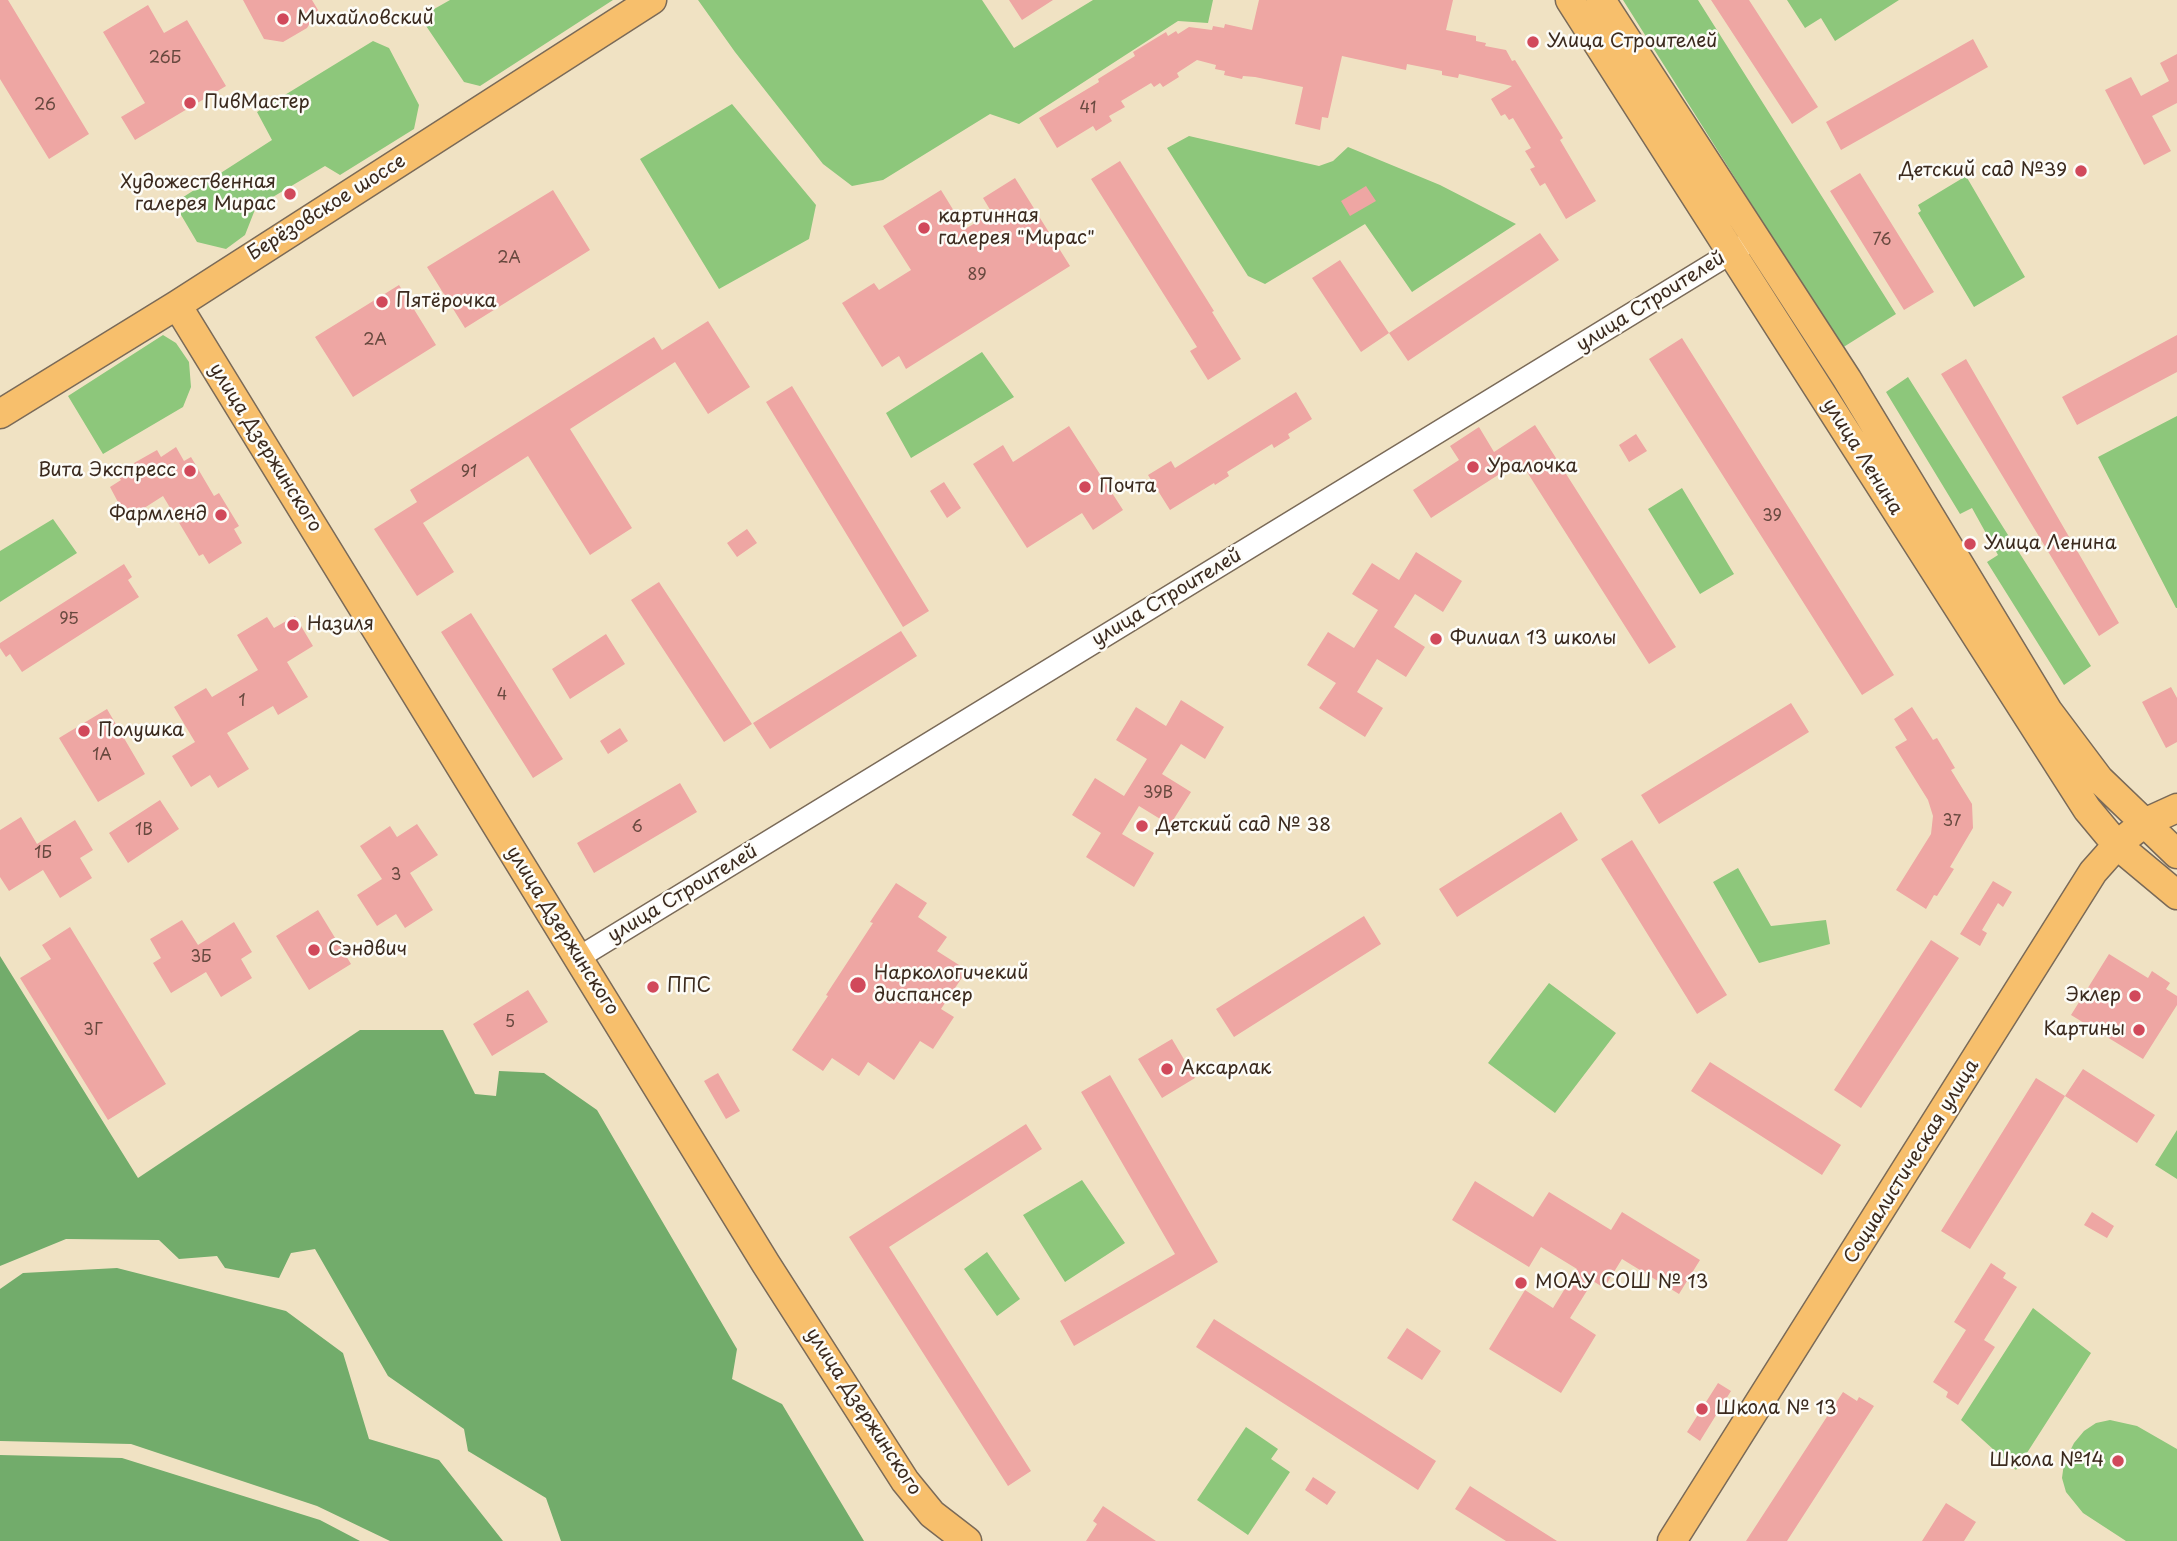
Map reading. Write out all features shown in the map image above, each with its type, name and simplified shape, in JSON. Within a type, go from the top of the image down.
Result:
[{"type":"main road","name":"Берёзовское шоссе","points":[[0,414],[177,305],[652,0]]},
{"type":"main road","name":"улица Ленина","points":[[1570,0],[2080,797],[2117,845],[2177,895]]},
{"type":"main road","name":"улица Ленина","points":[[1601,0],[1847,379],[2048,710],[2098,779],[2177,854]]},
{"type":"main road","name":"улица Дзержинского","points":[[177,305],[766,1264],[905,1481],[932,1514],[967,1541]]},
{"type":"main road","name":"Социалистическая улица","points":[[1672,1541],[2093,872],[2117,845],[2144,823],[2177,808]]},
{"type":"street","name":"улица Строителей","points":[[578,958],[1756,238]]},
{"type":"green space","points":[[450,0],[613,0],[480,86],[464,82],[420,17]]},
{"type":"green space","points":[[698,0],[982,0],[1014,48],[1093,0],[1213,0],[1208,23],[1178,21],[1019,124],[990,114],[883,180],[852,186],[823,164]]},
{"type":"green space","points":[[1623,0],[1698,0],[1896,314],[1842,348]]},
{"type":"green space","points":[[1787,0],[1899,0],[1835,41],[1821,18],[1805,28]]},
{"type":"green space","points":[[373,41],[389,48],[419,105],[414,129],[340,175],[325,166],[256,207],[245,235],[226,249],[197,242],[174,203],[272,140],[257,112]]},
{"type":"green space","points":[[732,104],[816,205],[809,239],[719,289],[640,159]]},
{"type":"green space","points":[[1189,136],[1319,166],[1333,161],[1348,147],[1440,185],[1516,224],[1412,292],[1365,224],[1265,284],[1248,276],[1167,148]]},
{"type":"green space","points":[[1966,176],[2025,277],[1974,307],[1918,213],[1921,211],[1918,205]]},
{"type":"green space","points":[[163,335],[176,343],[189,362],[191,387],[183,407],[103,454],[68,396]]},
{"type":"green space","points":[[982,352],[1014,397],[911,458],[886,413]]},
{"type":"green space","points":[[1908,377],[2091,666],[2064,685],[1987,562],[1998,555],[1972,508],[1960,514],[1886,392]]},
{"type":"green space","points":[[2177,416],[2177,608],[2176,608],[2098,457]]},
{"type":"green space","points":[[1682,488],[1734,574],[1700,594],[1648,509]]},
{"type":"green space","points":[[53,519],[77,553],[0,602],[0,551]]},
{"type":"green space","points":[[1738,868],[1771,926],[1826,920],[1830,944],[1759,963],[1713,882]]},
{"type":"green space","points":[[0,956],[138,1178],[360,1030],[443,1030],[475,1094],[496,1096],[499,1071],[544,1073],[597,1110],[737,1349],[732,1379],[782,1404],[864,1541],[561,1541],[546,1498],[468,1451],[464,1429],[388,1376],[315,1249],[291,1253],[279,1278],[225,1268],[217,1256],[179,1259],[159,1240],[66,1239],[0,1266]]},
{"type":"green space","points":[[1549,983],[1616,1033],[1555,1113],[1488,1063]]},
{"type":"green space","points":[[2177,1130],[2177,1179],[2155,1165]]},
{"type":"green space","points":[[1082,1180],[1125,1243],[1065,1282],[1023,1215]]},
{"type":"green space","points":[[987,1252],[1020,1299],[997,1316],[964,1269]]},
{"type":"green space","points":[[117,1268],[286,1311],[343,1353],[369,1439],[439,1460],[503,1541],[390,1541],[317,1506],[131,1444],[0,1441],[0,1289],[23,1273]]},
{"type":"green space","points":[[2033,1308],[2091,1353],[2016,1470],[1961,1420]]},
{"type":"green space","name":"Школа №14","points":[[2110,1420],[2137,1426],[2177,1449],[2177,1541],[2126,1541],[2083,1513],[2066,1492],[2062,1478],[2064,1463],[2074,1443],[2084,1431],[2096,1423]]},
{"type":"green space","points":[[1246,1427],[1278,1449],[1271,1459],[1290,1472],[1248,1535],[1197,1500]]},
{"type":"green space","points":[[0,1455],[122,1458],[320,1520],[360,1541],[0,1541]]},
{"type":"building","points":[[0,0],[8,0],[89,134],[49,159],[0,79]]},
{"type":"building","name":"Михайловский","points":[[243,0],[312,0],[318,10],[307,28],[283,42],[264,39]]},
{"type":"building","points":[[1009,0],[1053,0],[1022,20]]},
{"type":"building","points":[[1259,0],[1453,0],[1446,30],[1476,36],[1476,41],[1486,43],[1485,46],[1506,50],[1512,61],[1515,60],[1563,138],[1560,140],[1596,201],[1566,219],[1545,183],[1540,186],[1530,169],[1535,167],[1525,151],[1531,148],[1513,118],[1509,120],[1505,114],[1501,116],[1491,99],[1512,86],[1459,74],[1458,78],[1442,75],[1442,71],[1407,64],[1406,70],[1342,56],[1328,118],[1322,117],[1320,130],[1295,124],[1303,87],[1255,77],[1243,76],[1242,79],[1224,75],[1225,71],[1215,69],[1216,65],[1197,60],[1177,73],[1179,77],[1163,87],[1160,83],[1154,87],[1151,83],[1121,101],[1125,107],[1109,116],[1112,121],[1096,131],[1093,126],[1057,148],[1039,118],[1099,82],[1098,79],[1135,56],[1133,52],[1166,32],[1168,36],[1176,31],[1178,34],[1189,27],[1212,30],[1213,26],[1224,28],[1225,24],[1252,30]]},
{"type":"building","points":[[1711,0],[1749,0],[1818,107],[1792,124]]},
{"type":"building","points":[[148,5],[164,33],[187,20],[226,86],[135,140],[121,117],[145,103],[103,32]]},
{"type":"building","points":[[1973,39],[1988,67],[1841,150],[1826,122]]},
{"type":"building","points":[[2177,54],[2177,103],[2152,116],[2171,151],[2144,165],[2105,90],[2131,77],[2141,96],[2169,81],[2160,63]]},
{"type":"building","points":[[1120,161],[1241,359],[1208,380],[1190,351],[1197,347],[1091,179]]},
{"type":"building","points":[[1860,173],[1934,292],[1904,310],[1830,191]]},
{"type":"building","points":[[1015,178],[1070,266],[906,369],[899,356],[882,367],[842,303],[874,283],[879,290],[911,270],[883,226],[941,190],[965,229],[992,213],[983,198]]},
{"type":"building","points":[[1366,186],[1376,201],[1350,216],[1341,201]]},
{"type":"building","points":[[553,190],[590,250],[465,328],[427,267]]},
{"type":"building","points":[[1540,233],[1559,260],[1408,361],[1389,333]]},
{"type":"building","points":[[1340,260],[1389,333],[1361,352],[1312,278]]},
{"type":"building","points":[[399,285],[436,345],[353,397],[315,337]]},
{"type":"building","points":[[708,321],[750,387],[708,414],[675,362],[570,429],[632,528],[590,555],[528,456],[423,523],[454,572],[417,596],[374,529],[417,502],[410,490],[654,337],[662,350]]},
{"type":"building","points":[[2177,335],[2177,372],[2077,425],[2062,397]]},
{"type":"building","points":[[1682,338],[1894,675],[1862,695],[1649,359]]},
{"type":"building","points":[[1966,359],[2119,623],[2099,636],[1941,374]]},
{"type":"building","points":[[792,386],[929,611],[903,627],[766,402]]},
{"type":"building","points":[[1296,392],[1312,419],[1288,434],[1290,438],[1274,448],[1272,444],[1227,472],[1229,476],[1170,510],[1148,475],[1171,461],[1175,468]]},
{"type":"building","points":[[1535,425],[1676,647],[1649,664],[1520,461],[1431,518],[1413,490],[1459,460],[1450,446],[1479,427],[1494,452]]},
{"type":"building","name":"Почта","points":[[1069,426],[1123,510],[1093,530],[1082,513],[1027,548],[973,464],[1003,445],[1013,462]]},
{"type":"building","points":[[1636,434],[1647,451],[1629,462],[1619,445]]},
{"type":"building","points":[[176,447],[184,461],[191,457],[214,496],[219,493],[239,526],[234,529],[242,543],[209,564],[203,554],[199,556],[163,496],[127,519],[110,487],[121,480],[118,476],[136,466],[134,463],[157,450],[161,457]]},
{"type":"building","points":[[944,482],[961,508],[947,518],[930,491]]},
{"type":"building","points":[[747,529],[757,543],[737,557],[727,543]]},
{"type":"building","points":[[1416,552],[1462,581],[1443,612],[1415,594],[1394,627],[1425,647],[1406,677],[1377,659],[1357,692],[1383,708],[1365,737],[1319,708],[1336,683],[1307,665],[1328,632],[1354,648],[1378,610],[1352,594],[1372,563],[1399,580]]},
{"type":"building","points":[[124,564],[132,577],[128,580],[139,597],[22,672],[10,654],[6,657],[0,643]]},
{"type":"building","points":[[659,582],[752,724],[724,742],[631,600]]},
{"type":"building","points":[[471,613],[563,759],[533,778],[441,632]]},
{"type":"building","points":[[295,616],[313,646],[287,662],[308,697],[278,715],[273,706],[227,733],[249,769],[218,788],[210,775],[191,787],[172,756],[195,742],[174,707],[206,688],[212,697],[258,670],[237,635],[267,617],[274,628]]},
{"type":"building","points":[[901,631],[917,656],[770,749],[753,723]]},
{"type":"building","points":[[606,634],[625,664],[570,699],[552,669]]},
{"type":"building","points":[[2171,687],[2177,698],[2177,742],[2166,748],[2142,702]]},
{"type":"building","points":[[1181,700],[1224,727],[1205,759],[1181,744],[1162,774],[1191,792],[1170,825],[1139,806],[1122,834],[1154,853],[1134,887],[1086,857],[1101,833],[1072,815],[1095,778],[1124,796],[1147,759],[1116,740],[1136,707],[1166,726]]},
{"type":"building","points":[[1791,703],[1809,732],[1659,824],[1641,795]]},
{"type":"building","points":[[1912,707],[1933,740],[1937,738],[1955,768],[1951,770],[1972,804],[1973,828],[1950,867],[1954,869],[1926,909],[1896,890],[1931,834],[1933,816],[1928,800],[1895,747],[1907,740],[1894,719]]},
{"type":"building","points":[[107,709],[145,774],[98,802],[59,738]]},
{"type":"building","points":[[620,728],[628,741],[608,754],[600,741]]},
{"type":"building","points":[[680,783],[697,812],[594,873],[577,843]]},
{"type":"building","points":[[160,800],[179,829],[128,863],[109,833]]},
{"type":"building","points":[[1561,812],[1578,840],[1457,917],[1439,889]]},
{"type":"building","points":[[21,817],[37,844],[75,820],[93,850],[80,858],[92,878],[60,898],[43,870],[9,891],[0,877],[0,830]]},
{"type":"building","points":[[417,824],[438,855],[410,873],[433,910],[405,928],[396,914],[377,926],[357,895],[382,879],[360,846],[390,826],[397,837]]},
{"type":"building","points":[[1632,840],[1727,995],[1697,1014],[1601,859]]},
{"type":"building","points":[[1993,881],[2012,892],[2003,907],[1998,903],[1982,930],[1987,933],[1980,946],[1960,934]]},
{"type":"building","points":[[896,883],[927,903],[918,917],[947,937],[937,951],[967,970],[941,1009],[954,1017],[933,1049],[920,1041],[894,1080],[868,1062],[859,1076],[832,1058],[823,1071],[792,1050]]},
{"type":"building","name":"Сэндвич","points":[[318,910],[351,964],[309,990],[276,936]]},
{"type":"building","points":[[1364,916],[1381,944],[1234,1037],[1216,1009]]},
{"type":"building","points":[[182,920],[198,945],[234,922],[252,952],[241,959],[252,978],[221,997],[206,972],[171,993],[153,963],[161,958],[150,939]]},
{"type":"building","points":[[70,927],[166,1084],[108,1120],[20,978],[51,959],[42,945]]},
{"type":"building","points":[[1931,940],[1959,958],[1861,1108],[1834,1090]]},
{"type":"building","points":[[2109,954],[2148,978],[2152,971],[2170,983],[2166,989],[2177,996],[2177,1005],[2143,1059],[2071,1015]]},
{"type":"building","points":[[528,990],[548,1022],[492,1056],[473,1024]]},
{"type":"building","name":"Аксарлак","points":[[1172,1039],[1195,1078],[1162,1098],[1138,1059]]},
{"type":"building","points":[[1710,1062],[1841,1145],[1822,1175],[1691,1091]]},
{"type":"building","points":[[2083,1069],[2155,1115],[2137,1143],[2065,1096]]},
{"type":"building","points":[[718,1073],[740,1111],[726,1119],[704,1081]]},
{"type":"building","points":[[1110,1075],[1218,1262],[1074,1346],[1060,1321],[1175,1254],[1081,1092]]},
{"type":"building","points":[[2036,1078],[2065,1096],[1970,1249],[1941,1231]]},
{"type":"building","points":[[1026,1124],[1042,1149],[889,1247],[1031,1471],[1008,1486],[849,1237]]},
{"type":"building","name":"МОАУ СОШ № 13","points":[[1475,1181],[1533,1217],[1549,1192],[1611,1230],[1622,1212],[1700,1260],[1679,1294],[1622,1259],[1604,1288],[1593,1281],[1570,1318],[1596,1335],[1561,1393],[1489,1349],[1525,1290],[1553,1308],[1577,1269],[1541,1247],[1529,1267],[1452,1220]]},
{"type":"building","points":[[2092,1212],[2114,1226],[2107,1238],[2084,1225]]},
{"type":"building","points":[[1991,1263],[2006,1273],[2003,1278],[2017,1287],[1984,1340],[1995,1347],[1958,1405],[1946,1397],[1948,1392],[1933,1382],[1966,1330],[1954,1322]]},
{"type":"building","points":[[1214,1319],[1436,1461],[1418,1490],[1196,1347]]},
{"type":"building","points":[[1407,1328],[1441,1351],[1422,1380],[1387,1358]]},
{"type":"building","points":[[1718,1383],[1731,1391],[1700,1441],[1687,1432]]},
{"type":"building","points":[[1843,1392],[1857,1401],[1859,1397],[1874,1406],[1787,1541],[1746,1541]]},
{"type":"building","points":[[1313,1477],[1336,1492],[1327,1505],[1305,1490]]},
{"type":"building","points":[[1470,1486],[1557,1541],[1506,1541],[1455,1509]]},
{"type":"building","points":[[1946,1503],[1976,1522],[1964,1541],[1922,1541]]},
{"type":"building","points":[[1103,1506],[1156,1541],[1086,1541],[1097,1524],[1093,1521]]},
{"type":"place","name":"Михайловский","points":[[283,19]]},
{"type":"place","name":"Улица Строителей","points":[[1533,42]]},
{"type":"place","name":"ПивМастер","points":[[190,103]]},
{"type":"place","name":"Детский сад №39","points":[[2081,171]]},
{"type":"place","name":"Художественная галерея Мирас","points":[[290,194]]},
{"type":"place","name":"картинная галерея \"Мирас\"","points":[[924,228]]},
{"type":"place","name":"Пятёрочка","points":[[382,302]]},
{"type":"place","name":"Уралочка","points":[[1473,467]]},
{"type":"place","name":"Вита Экспресс","points":[[190,471]]},
{"type":"place","name":"Почта","points":[[1085,487]]},
{"type":"place","name":"Фармленд","points":[[221,515]]},
{"type":"place","name":"Улица Ленина","points":[[1970,544]]},
{"type":"place","name":"Назиля","points":[[293,625]]},
{"type":"place","name":"Филиал 13 школы","points":[[1436,639]]},
{"type":"place","name":"Полушка","points":[[84,731]]},
{"type":"place","name":"Детский сад № 38","points":[[1142,826]]},
{"type":"place","name":"Сэндвич","points":[[314,950]]},
{"type":"place","name":"Наркологичекий диспансер","points":[[858,985]]},
{"type":"place","name":"ППС","points":[[653,987]]},
{"type":"place","name":"Эклер","points":[[2135,996]]},
{"type":"place","name":"Картины","points":[[2139,1030]]},
{"type":"place","name":"Аксарлак","points":[[1167,1069]]},
{"type":"place","name":"МОАУ СОШ № 13","points":[[1521,1283]]},
{"type":"place","name":"Школа № 13","points":[[1702,1409]]},
{"type":"place","name":"Школа №14","points":[[2118,1461]]}]
